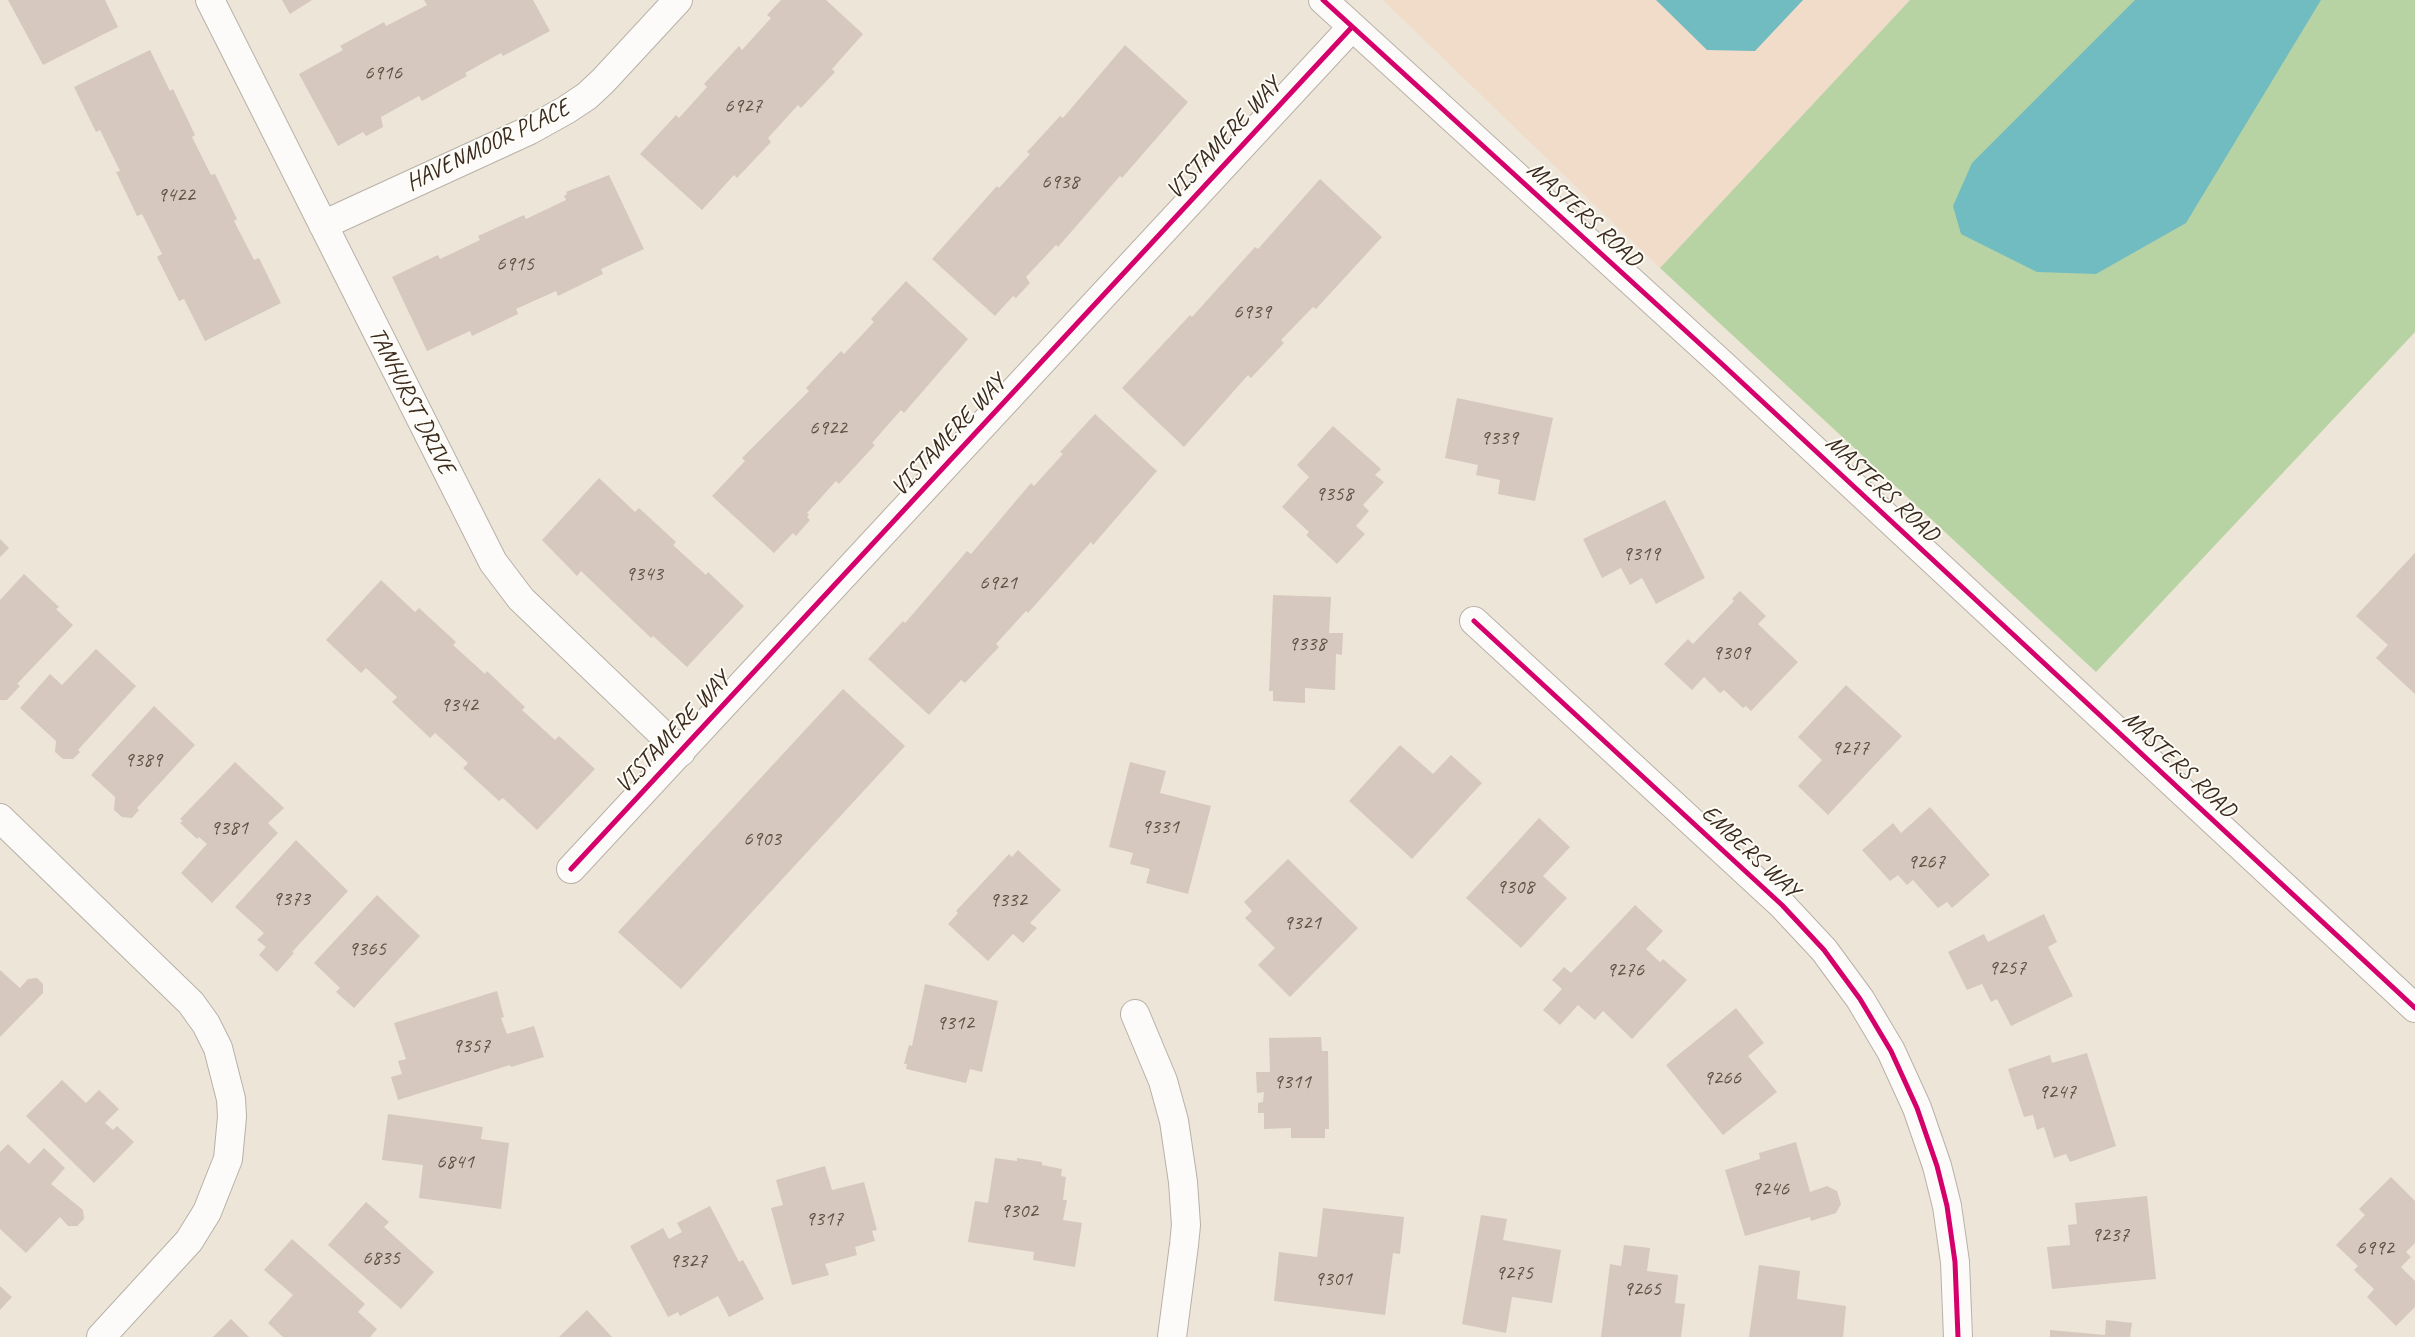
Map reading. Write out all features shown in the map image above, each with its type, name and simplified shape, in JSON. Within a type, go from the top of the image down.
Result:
[{"type":"street","name":"TANHURST DRIVE","points":[[210,0],[493,562],[521,599],[681,752]]},
{"type":"street","name":"HAVENMOOR PLACE","points":[[323,225],[530,130],[566,110],[587,96],[603,81],[678,0]]},
{"type":"street","name":"MASTERS ROAD","points":[[1323,0],[1729,370],[2415,1008]]},
{"type":"street","name":"VISTAMERE WAY","points":[[571,869],[1352,27]]},
{"type":"street","name":"EMBERS WAY","points":[[1474,621],[1782,905],[1824,950],[1860,1000],[1891,1051],[1913,1100],[1937,1166],[1947,1206],[1955,1262],[1958,1337]]},
{"type":"street","points":[[0,818],[174,984],[195,1008],[218,1048],[231,1099],[232,1117],[228,1159],[207,1212],[189,1241],[102,1337]]},
{"type":"street","points":[[1135,1014],[1163,1081],[1174,1121],[1183,1182],[1186,1225],[1172,1337]]},
{"type":"shaded area","points":[[1383,0],[1910,0],[1660,268]]},
{"type":"green space","points":[[1910,0],[2415,0],[2415,332],[2096,672],[1660,268]]},
{"type":"water","points":[[1656,0],[1803,0],[1755,51],[1707,50]]},
{"type":"water","points":[[2135,0],[2321,0],[2186,223],[2096,274],[2037,272],[1961,234],[1953,206],[1972,163]]},
{"type":"building","points":[[8,0],[105,0],[118,27],[43,65]]},
{"type":"building","points":[[282,0],[312,0],[290,14]]},
{"type":"building","points":[[424,0],[533,0],[550,31],[503,56],[501,53],[465,73],[467,76],[422,101],[419,96],[381,117],[383,127],[366,136],[363,132],[338,146],[299,74],[343,50],[340,46],[384,22],[386,26],[427,5]]},
{"type":"building","points":[[781,0],[826,0],[863,34],[832,69],[835,72],[801,108],[798,105],[768,138],[771,142],[737,178],[734,175],[702,210],[640,154],[676,115],[679,118],[707,87],[704,84],[739,46],[742,50],[771,18],[767,15]]},
{"type":"building","points":[[1125,45],[1188,102],[1122,178],[1120,176],[1058,247],[1056,245],[1026,277],[1030,283],[1016,298],[1013,296],[995,316],[932,259],[997,186],[999,188],[1030,154],[1027,152],[1060,116],[1063,118]]},
{"type":"building","points":[[150,50],[170,91],[173,89],[195,135],[192,137],[211,175],[215,174],[237,219],[234,221],[254,260],[259,258],[281,303],[205,341],[184,299],[179,301],[157,257],[162,254],[142,214],[137,216],[116,172],[120,171],[100,130],[96,132],[74,87]]},
{"type":"building","points":[[609,175],[644,249],[601,269],[603,274],[558,296],[556,291],[516,309],[518,314],[472,336],[470,331],[427,351],[392,277],[438,255],[440,259],[480,240],[478,236],[524,215],[526,219],[566,200],[564,196],[567,194],[566,192]]},
{"type":"building","points":[[1320,179],[1382,237],[1316,309],[1313,307],[1281,340],[1284,343],[1251,378],[1248,375],[1184,447],[1122,388],[1190,315],[1192,317],[1255,247],[1258,249]]},
{"type":"building","points":[[906,281],[968,339],[904,413],[901,410],[872,443],[875,445],[839,484],[836,481],[807,513],[809,515],[807,517],[810,520],[796,536],[793,533],[774,553],[712,496],[745,461],[742,458],[809,391],[806,388],[841,351],[844,354],[874,322],[871,319]]},
{"type":"building","points":[[1457,398],[1553,418],[1535,501],[1498,494],[1500,480],[1476,475],[1478,465],[1445,458]]},
{"type":"building","points":[[1095,414],[1157,471],[1093,545],[1091,542],[1028,613],[1026,611],[996,644],[999,647],[965,683],[961,680],[929,715],[868,659],[903,621],[905,623],[967,551],[971,554],[1031,483],[1034,486],[1063,454],[1060,452]]},
{"type":"building","points":[[1333,426],[1381,469],[1375,475],[1384,482],[1363,505],[1369,511],[1356,526],[1365,534],[1337,564],[1306,535],[1309,532],[1282,507],[1309,477],[1297,465]]},
{"type":"building","points":[[599,478],[635,512],[639,508],[676,542],[673,545],[706,575],[708,572],[744,606],[687,667],[653,636],[651,638],[581,571],[577,576],[542,540]]},
{"type":"building","points":[[1665,500],[1705,578],[1656,604],[1642,578],[1630,585],[1621,568],[1602,578],[1583,539]]},
{"type":"building","points":[[0,539],[9,548],[0,557]]},
{"type":"building","points":[[2415,553],[2415,694],[2376,658],[2388,645],[2356,616]]},
{"type":"building","points":[[24,574],[59,607],[56,609],[73,625],[17,684],[20,686],[7,700],[0,700],[0,600]]},
{"type":"building","points":[[381,580],[415,612],[419,608],[456,642],[453,645],[485,674],[487,671],[525,707],[522,710],[555,740],[559,736],[595,769],[537,830],[503,798],[499,801],[463,768],[468,763],[435,733],[430,738],[392,702],[397,697],[366,668],[361,673],[326,640]]},
{"type":"building","points":[[1740,591],[1766,616],[1758,624],[1798,662],[1751,711],[1746,706],[1743,708],[1724,690],[1720,693],[1704,677],[1692,690],[1664,664],[1688,639],[1693,644],[1734,601],[1732,599]]},
{"type":"building","points":[[1273,595],[1331,597],[1329,633],[1343,633],[1342,655],[1336,654],[1335,690],[1305,688],[1305,703],[1273,701],[1273,691],[1269,691]]},
{"type":"building","points":[[96,649],[136,686],[78,750],[80,752],[73,759],[63,759],[55,752],[56,741],[20,708],[50,674],[62,685]]},
{"type":"building","points":[[1846,685],[1902,736],[1828,815],[1798,786],[1822,760],[1798,737]]},
{"type":"building","points":[[843,689],[905,746],[681,989],[618,932]]},
{"type":"building","points":[[154,706],[195,745],[137,808],[139,810],[132,818],[122,817],[114,810],[115,797],[91,775]]},
{"type":"building","points":[[1400,745],[1433,774],[1451,755],[1482,783],[1412,859],[1349,801]]},
{"type":"building","points":[[235,762],[284,808],[268,823],[278,833],[212,903],[181,873],[207,844],[199,837],[197,839],[180,823],[183,821],[180,819]]},
{"type":"building","points":[[1130,762],[1166,771],[1160,793],[1211,806],[1188,894],[1146,883],[1150,869],[1130,864],[1133,853],[1109,847]]},
{"type":"building","points":[[1930,807],[1990,875],[1952,908],[1947,902],[1938,908],[1913,880],[1907,885],[1898,875],[1890,881],[1862,850],[1893,823],[1901,833]]},
{"type":"building","points":[[1539,818],[1570,847],[1543,876],[1567,898],[1521,948],[1466,898]]},
{"type":"building","points":[[296,840],[348,891],[292,952],[294,953],[277,972],[259,955],[266,947],[257,940],[264,933],[235,907]]},
{"type":"building","points":[[1018,850],[1061,890],[1030,923],[1037,928],[1023,943],[1013,934],[988,961],[948,924],[958,913],[956,911],[1009,854],[1012,857]]},
{"type":"building","points":[[1288,859],[1358,928],[1290,997],[1258,965],[1275,948],[1245,918],[1252,911],[1244,902]]},
{"type":"building","points":[[377,895],[420,936],[354,1008],[336,992],[340,988],[314,963]]},
{"type":"building","points":[[1635,905],[1663,931],[1646,949],[1660,962],[1663,959],[1687,980],[1632,1039],[1603,1011],[1595,1020],[1578,1005],[1560,1025],[1543,1010],[1562,989],[1552,980],[1564,967],[1571,973]]},
{"type":"building","points":[[2044,914],[2057,942],[2048,947],[2073,996],[2011,1026],[1997,999],[1991,1002],[1982,984],[1967,990],[1948,952],[1984,934],[1988,942]]},
{"type":"building","points":[[0,970],[20,988],[28,979],[37,978],[43,984],[43,993],[0,1037]]},
{"type":"building","points":[[925,984],[998,1001],[982,1072],[970,1069],[966,1083],[906,1069],[907,1064],[904,1064],[909,1045],[912,1046]]},
{"type":"building","points":[[497,991],[504,1017],[501,1018],[507,1034],[534,1026],[544,1057],[511,1067],[510,1065],[398,1100],[391,1077],[402,1074],[398,1061],[406,1059],[394,1023]]},
{"type":"building","points":[[1736,1008],[1764,1043],[1748,1056],[1777,1092],[1723,1135],[1666,1065]]},
{"type":"building","points":[[1321,1037],[1322,1051],[1328,1051],[1329,1129],[1325,1129],[1325,1138],[1291,1138],[1291,1128],[1264,1129],[1264,1113],[1258,1113],[1258,1103],[1263,1102],[1264,1092],[1257,1093],[1256,1072],[1270,1072],[1269,1038]]},
{"type":"building","points":[[2087,1053],[2116,1146],[2070,1162],[2066,1154],[2054,1158],[2044,1127],[2037,1130],[2033,1115],[2024,1117],[2008,1069],[2050,1055],[2052,1063]]},
{"type":"building","points":[[62,1080],[86,1103],[99,1090],[119,1109],[105,1123],[113,1130],[117,1126],[134,1142],[94,1183],[26,1116]]},
{"type":"building","points":[[388,1114],[483,1127],[481,1139],[509,1143],[501,1209],[419,1198],[423,1165],[382,1160]]},
{"type":"building","points":[[1796,1142],[1810,1192],[1827,1186],[1837,1191],[1841,1204],[1836,1213],[1811,1221],[1810,1217],[1745,1236],[1725,1170],[1760,1159],[1759,1153]]},
{"type":"building","points":[[8,1144],[29,1164],[44,1148],[65,1168],[51,1184],[83,1210],[84,1219],[77,1226],[68,1226],[60,1217],[26,1253],[0,1229],[0,1152]]},
{"type":"building","points":[[995,1158],[1017,1161],[1017,1158],[1042,1162],[1042,1165],[1062,1169],[1061,1176],[1066,1177],[1063,1200],[1067,1200],[1063,1220],[1082,1223],[1075,1267],[1033,1260],[1034,1252],[968,1242],[975,1201],[988,1203]]},
{"type":"building","points":[[825,1166],[832,1190],[864,1182],[877,1230],[872,1231],[875,1241],[855,1247],[857,1255],[825,1264],[829,1275],[792,1285],[771,1208],[783,1205],[776,1180]]},
{"type":"building","points":[[2391,1177],[2415,1201],[2415,1243],[2406,1252],[2411,1257],[2401,1267],[2415,1281],[2415,1307],[2396,1326],[2367,1297],[2374,1289],[2354,1270],[2358,1266],[2336,1245],[2365,1215],[2359,1209]]},
{"type":"building","points":[[2147,1196],[2156,1279],[2052,1289],[2047,1247],[2070,1245],[2068,1225],[2077,1224],[2075,1203]]},
{"type":"building","points":[[366,1202],[389,1222],[384,1227],[434,1272],[401,1309],[328,1245]]},
{"type":"building","points":[[710,1206],[739,1262],[743,1260],[764,1299],[729,1317],[718,1296],[680,1316],[678,1312],[668,1317],[630,1246],[663,1228],[669,1239],[682,1232],[677,1223]]},
{"type":"building","points":[[1323,1208],[1404,1217],[1400,1254],[1393,1253],[1385,1315],[1274,1301],[1279,1252],[1317,1257]]},
{"type":"building","points":[[1481,1215],[1507,1219],[1503,1240],[1561,1250],[1552,1303],[1512,1297],[1506,1333],[1462,1324]]},
{"type":"building","points":[[292,1239],[365,1304],[358,1312],[377,1329],[370,1337],[283,1337],[268,1323],[293,1295],[264,1270]]},
{"type":"building","points":[[1624,1245],[1650,1248],[1647,1271],[1678,1275],[1675,1303],[1685,1304],[1681,1337],[1601,1337],[1610,1264],[1621,1266]]},
{"type":"building","points":[[1759,1265],[1800,1271],[1797,1299],[1846,1306],[1843,1337],[1749,1337]]},
{"type":"building","points":[[0,1286],[12,1297],[0,1310]]},
{"type":"building","points":[[587,1310],[612,1337],[559,1337]]},
{"type":"building","points":[[231,1319],[249,1337],[213,1337]]},
{"type":"building","points":[[2106,1320],[2132,1323],[2130,1337],[2050,1337],[2050,1330],[2105,1335]]},
{"type":"cycle path","points":[[1323,0],[1722,364],[2415,1008]]},
{"type":"cycle path","points":[[571,869],[1352,27]]},
{"type":"cycle path","points":[[1474,621],[1782,905],[1824,950],[1860,999],[1891,1051],[1917,1108],[1937,1166],[1947,1206],[1955,1262],[1958,1337]]}]
